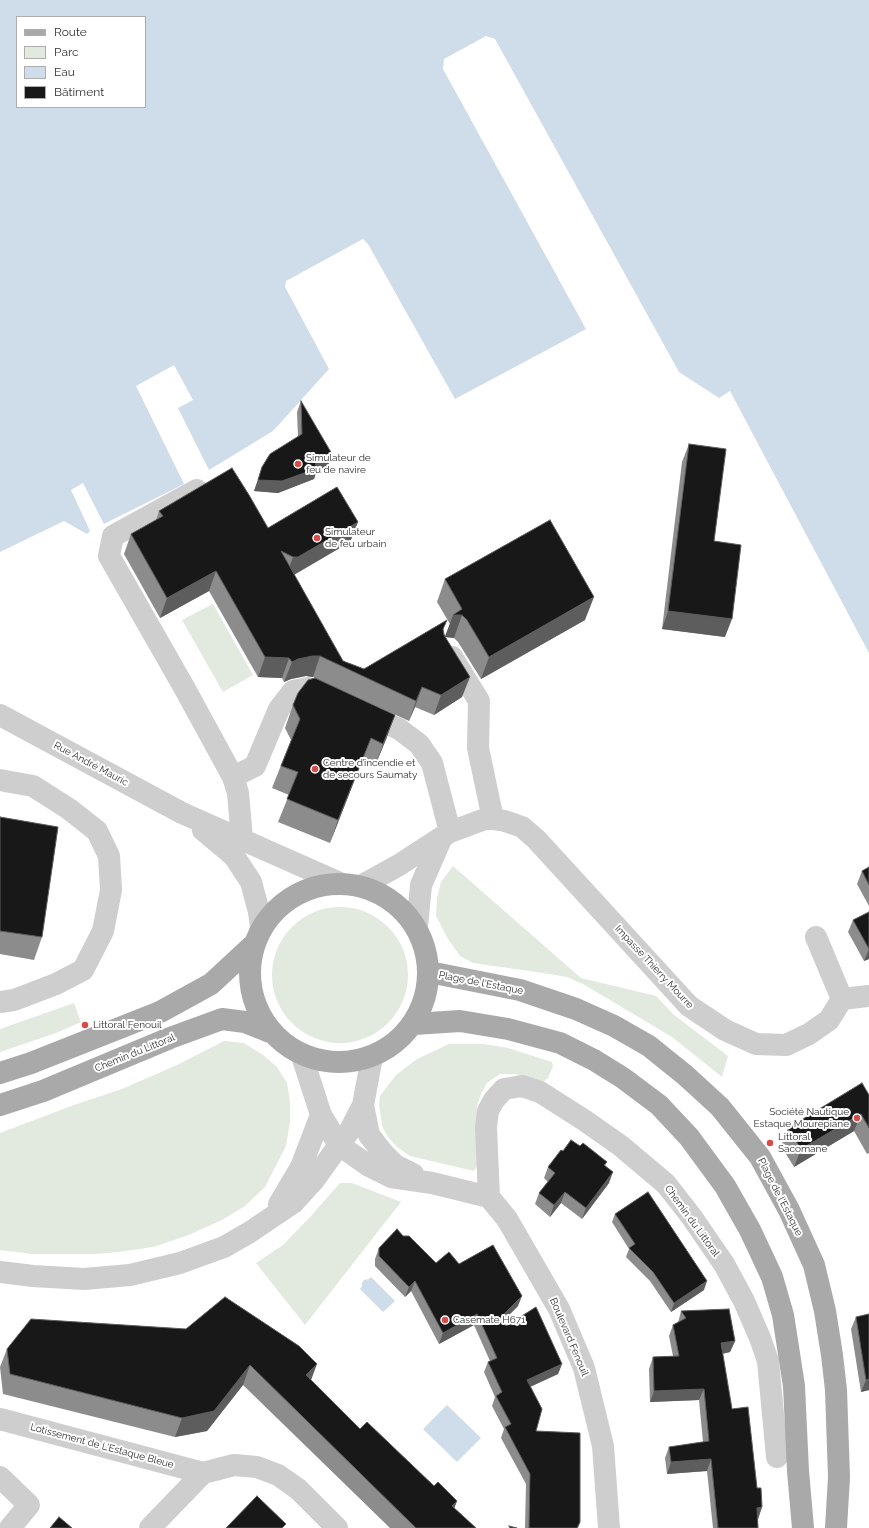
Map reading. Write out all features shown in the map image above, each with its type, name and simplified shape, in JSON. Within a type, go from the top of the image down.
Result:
[{"type":"main road","points":[[350,885],[393,901],[417,927],[426,949],[429,972],[426,999],[414,1024],[396,1044],[372,1057],[337,1064],[302,1056],[270,1032],[255,1006],[248,976],[252,946],[261,926],[282,903],[309,888],[350,885]]},
{"type":"main road","points":[[0,1073],[31,1063],[160,1012],[211,984],[252,946]]},
{"type":"main road","name":"Plage de l'Estaque","points":[[429,972],[520,990],[576,1009],[614,1026],[649,1046],[697,1086],[720,1107],[760,1157],[789,1210],[814,1265],[825,1311],[836,1390],[839,1477],[836,1528]]},
{"type":"main road","name":"Chemin du Littoral","points":[[0,1105],[43,1091],[170,1038],[222,1019],[245,1022],[270,1032]]},
{"type":"main road","points":[[414,1024],[460,1021],[508,1029],[560,1043],[594,1060],[623,1078],[659,1105],[689,1137],[725,1186],[750,1230],[772,1277],[783,1315],[794,1386],[798,1472],[803,1528]]},
{"type":"street","points":[[215,479],[113,536],[109,556],[233,777],[238,793],[242,839]]},
{"type":"street","points":[[448,649],[479,701],[478,748],[493,819]]},
{"type":"street","points":[[233,777],[255,766],[279,709],[293,691],[308,688],[399,729],[419,744],[432,763],[446,835],[421,885],[417,927]]},
{"type":"street","name":"Rue André Mauric","points":[[0,715],[182,813],[350,885]]},
{"type":"street","points":[[0,780],[33,786],[69,809],[97,831],[109,856],[111,890],[103,932],[83,970],[56,984],[14,1000],[0,1002]]},
{"type":"street","name":"Rue André Mauric","points":[[182,813],[234,856],[251,882],[261,926]]},
{"type":"street","name":"Impasse Thierry Mourre","points":[[350,885],[399,865],[446,835],[485,819],[505,821],[522,827],[536,838],[689,1006],[725,1030],[756,1044],[786,1045],[809,1034],[829,1020],[842,999]]},
{"type":"street","points":[[816,937],[842,999],[869,996]]},
{"type":"street","points":[[302,1056],[321,1115],[339,1145],[369,1166],[390,1177],[432,1183],[489,1197]]},
{"type":"street","points":[[0,1272],[33,1276],[84,1279],[130,1275],[180,1263],[224,1247],[250,1232],[293,1203],[314,1180],[350,1130],[363,1105],[372,1057]]},
{"type":"street","name":"Chemin du Littoral","points":[[489,1197],[486,1127],[488,1111],[494,1100],[504,1089],[522,1086],[540,1092],[584,1120],[621,1146],[666,1184],[691,1216],[724,1264],[744,1301],[760,1338],[768,1361],[777,1457]]},
{"type":"street","points":[[363,1105],[369,1135],[383,1153],[395,1165],[432,1183]]},
{"type":"street","points":[[268,1220],[301,1167],[321,1115]]},
{"type":"street","name":"Boulevard Fenouil","points":[[489,1197],[507,1220],[559,1309],[584,1368],[603,1446],[609,1528]]},
{"type":"street","name":"Lotissement de L'Estaque Bleue","points":[[0,1419],[203,1473]]},
{"type":"street","points":[[150,1528],[203,1473],[234,1465],[257,1467],[278,1475],[298,1489],[337,1528]]},
{"type":"street","points":[[0,1477],[29,1505],[10,1528]]},
{"type":"green space","points":[[213,604],[253,675],[223,692],[182,620]]},
{"type":"green space","points":[[453,866],[581,978],[656,996],[674,1015],[728,1056],[722,1077],[672,1037],[583,984],[567,977],[473,963],[460,956],[448,939],[436,916],[437,898],[441,882]]},
{"type":"green space","points":[[333,907],[347,907],[366,912],[378,918],[393,932],[403,949],[407,962],[407,988],[403,1001],[397,1013],[383,1028],[378,1032],[360,1040],[347,1043],[333,1043],[314,1038],[302,1032],[287,1018],[283,1013],[275,995],[272,982],[272,968],[277,949],[283,937],[297,922],[302,918],[320,910]]},
{"type":"green space","points":[[74,1003],[81,1022],[56,1033],[0,1052],[0,1029]]},
{"type":"green space","points":[[224,1041],[244,1043],[263,1055],[277,1067],[287,1083],[290,1102],[290,1122],[286,1146],[265,1187],[245,1206],[222,1220],[186,1236],[153,1247],[95,1254],[32,1254],[0,1250],[0,1133],[74,1105],[122,1089],[177,1065]]},
{"type":"green space","points":[[449,1044],[484,1044],[508,1048],[552,1062],[553,1066],[548,1078],[543,1082],[515,1074],[500,1074],[487,1083],[477,1106],[478,1165],[474,1171],[410,1156],[397,1147],[388,1137],[382,1126],[379,1104],[380,1096],[396,1075],[417,1059]]},
{"type":"green space","points":[[340,1183],[352,1183],[401,1202],[305,1325],[256,1263],[283,1245]]},
{"type":"water","points":[[0,0],[869,0],[869,653],[730,391],[719,398],[679,372],[495,39],[486,36],[444,59],[443,69],[586,329],[455,399],[368,244],[363,239],[286,281],[285,287],[329,369],[273,431],[209,470],[178,408],[193,400],[174,365],[136,386],[184,484],[104,524],[83,483],[71,490],[90,531],[87,534],[64,521],[0,552]]},
{"type":"water","points":[[371,1277],[395,1301],[383,1312],[360,1289],[364,1280]]},
{"type":"water","points":[[447,1405],[481,1438],[457,1462],[423,1429]]},
{"type":"building","name":"Simulateur de feu de navire","points":[[301,401],[332,454],[315,464],[318,468],[282,481],[258,480],[262,467],[270,454],[302,434]]},
{"type":"building","points":[[689,444],[726,449],[714,541],[741,545],[732,619],[668,611]]},
{"type":"building","points":[[232,468],[268,528],[337,487],[358,522],[298,557],[293,557],[281,551],[343,661],[364,669],[447,620],[443,629],[444,635],[470,677],[441,695],[422,687],[416,701],[320,656],[298,659],[292,662],[289,658],[265,657],[216,571],[167,598],[131,534],[163,516],[159,511]]},
{"type":"building","points":[[550,520],[594,597],[489,657],[467,620],[462,615],[453,615],[462,609],[445,579]]},
{"type":"building","points":[[315,678],[395,715],[383,744],[371,738],[338,820],[287,799],[298,772],[281,766],[300,719],[293,705],[298,693],[308,680]]},
{"type":"building","points":[[0,817],[58,827],[42,937],[0,931]]},
{"type":"building","points":[[869,867],[869,885],[862,871]]},
{"type":"building","points":[[869,912],[869,949],[853,920]]},
{"type":"building","points":[[862,1083],[869,1095],[869,1128],[861,1114],[801,1149],[788,1128]]},
{"type":"building","points":[[571,1140],[580,1146],[583,1143],[607,1162],[604,1165],[613,1172],[586,1208],[565,1192],[554,1205],[539,1193],[555,1173],[548,1167]]},
{"type":"building","points":[[648,1192],[707,1281],[674,1303],[653,1272],[629,1248],[635,1244],[615,1214]]},
{"type":"building","points":[[397,1229],[403,1236],[409,1236],[436,1263],[449,1252],[459,1264],[493,1245],[522,1296],[500,1318],[506,1326],[536,1307],[562,1364],[527,1380],[542,1409],[536,1431],[580,1433],[580,1522],[577,1528],[529,1528],[530,1474],[505,1427],[511,1424],[496,1396],[502,1392],[488,1362],[497,1358],[477,1314],[443,1333],[415,1281],[409,1287],[379,1256],[379,1248]]},
{"type":"building","points":[[225,1297],[299,1346],[317,1364],[306,1375],[360,1429],[367,1422],[434,1486],[438,1482],[457,1501],[452,1506],[476,1528],[416,1528],[250,1365],[214,1411],[182,1418],[10,1374],[7,1349],[31,1319],[186,1329]]},
{"type":"building","points":[[729,1309],[735,1341],[721,1343],[732,1409],[748,1407],[757,1488],[761,1488],[762,1507],[757,1508],[758,1528],[718,1528],[711,1459],[671,1462],[669,1447],[709,1441],[704,1389],[654,1391],[653,1357],[679,1356],[673,1325],[686,1318],[681,1311]]},
{"type":"building","points":[[869,1314],[869,1379],[866,1380],[856,1317]]},
{"type":"building","points":[[257,1496],[286,1524],[282,1528],[226,1528]]},
{"type":"building","points":[[59,1517],[72,1528],[50,1528]]},
{"type":"place","name":"Simulateur de feu de navire","points":[[298,464]]},
{"type":"place","name":"Simulateur de feu urbain","points":[[317,538]]},
{"type":"place","name":"Centre d’incendie et de secours Saumaty","points":[[315,769]]},
{"type":"place","name":"Littoral Fenouil","points":[[85,1025]]},
{"type":"place","name":"Société Nautique Estaque Mourepiane","points":[[857,1118]]},
{"type":"place","name":"Littoral Sacomane","points":[[770,1143]]},
{"type":"place","name":"Casemate H671","points":[[445,1320]]}]
